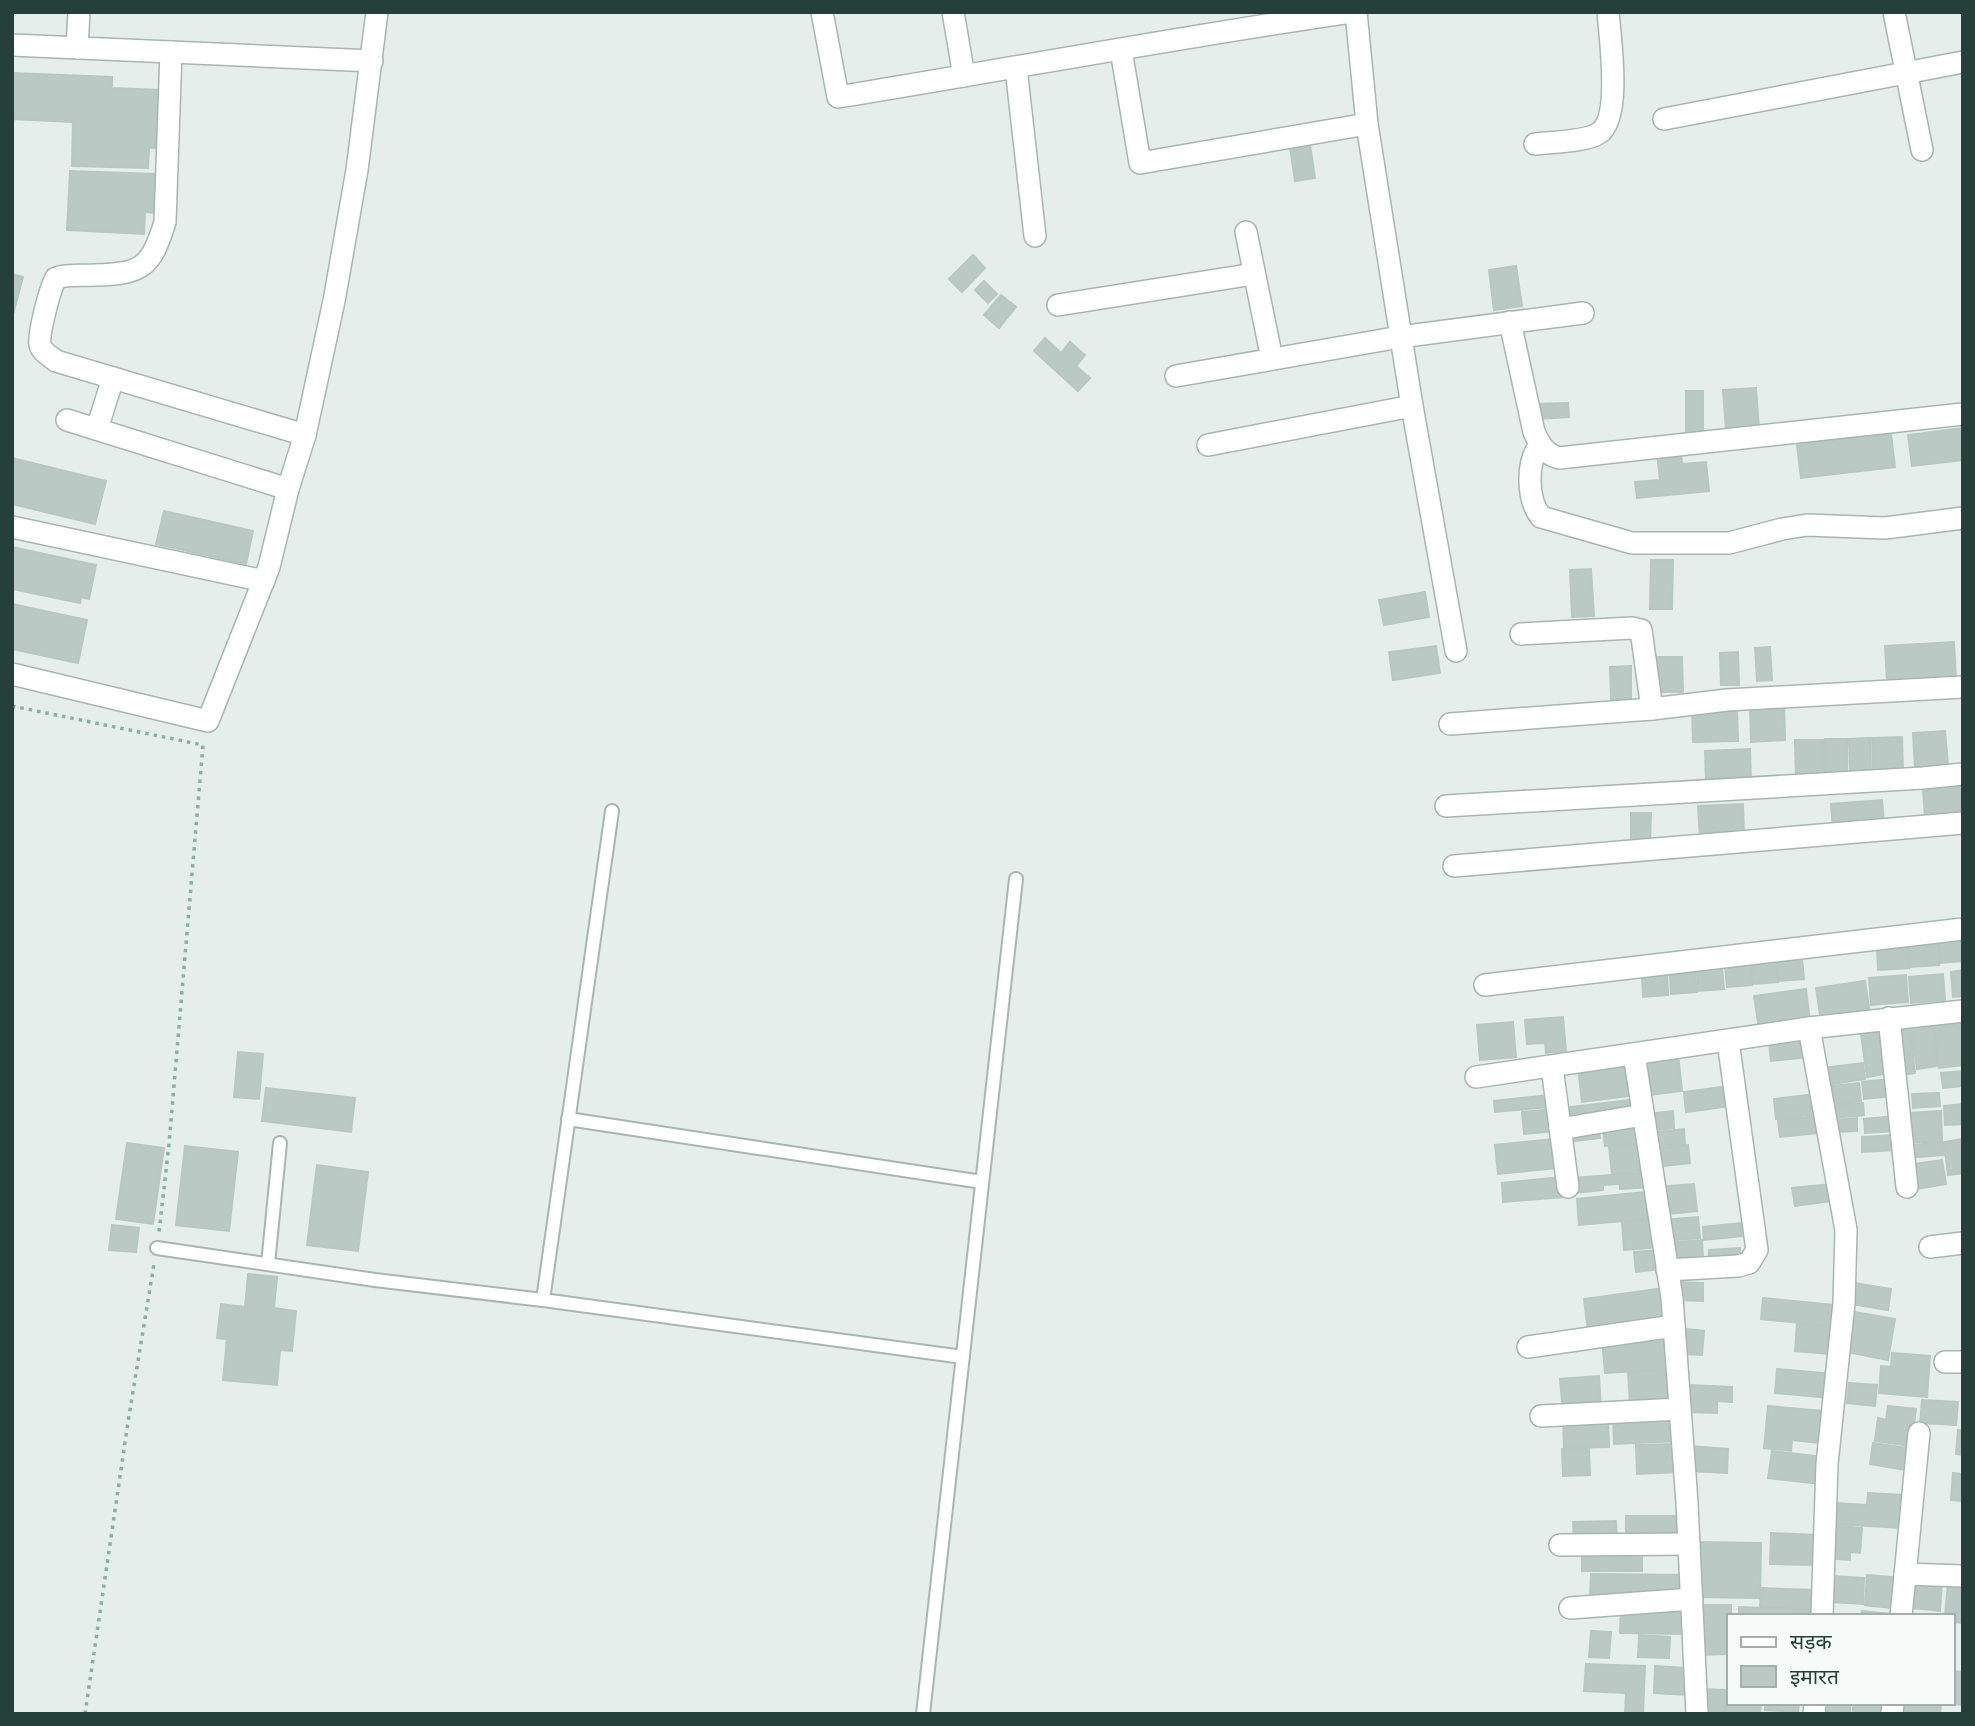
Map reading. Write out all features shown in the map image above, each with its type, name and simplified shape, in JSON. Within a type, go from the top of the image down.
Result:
[{"type":"street","points":[[77,48],[79,12]]},
{"type":"street","points":[[12,674],[208,721],[264,581],[305,435],[334,301],[357,170],[377,12]]},
{"type":"street","points":[[822,12],[838,97],[1121,50],[1227,21],[1351,12]]},
{"type":"street","points":[[953,12],[964,76]]},
{"type":"street","points":[[1356,12],[1367,124],[1400,337],[1456,651]]},
{"type":"street","points":[[1535,144],[1587,138],[1606,127],[1614,93],[1608,12]]},
{"type":"street","points":[[1894,12],[1922,150]]},
{"type":"street","points":[[12,45],[372,61]]},
{"type":"street","points":[[1121,50],[1140,163],[1367,124]]},
{"type":"street","points":[[171,52],[165,222],[158,246],[149,262],[135,271],[95,275],[68,274],[56,278],[50,289],[40,345],[45,353],[56,361],[305,435]]},
{"type":"street","points":[[1664,119],[1963,62]]},
{"type":"street","points":[[1016,68],[1035,236]]},
{"type":"street","points":[[1246,232],[1272,359]]},
{"type":"street","points":[[1058,305],[1254,274]]},
{"type":"street","points":[[1176,376],[1400,337],[1583,313]]},
{"type":"street","points":[[1510,322],[1534,432],[1540,445],[1550,456],[1559,458],[1963,414]]},
{"type":"street","points":[[97,429],[113,378]]},
{"type":"street","points":[[1208,445],[1412,406]]},
{"type":"street","points":[[67,420],[288,489]]},
{"type":"street","points":[[1540,445],[1534,453],[1530,468],[1534,505],[1541,517],[1632,544],[1730,543],[1807,525],[1885,528],[1963,519]]},
{"type":"street","points":[[12,527],[264,581]]},
{"type":"street","points":[[1521,634],[1632,628],[1641,630],[1652,709]]},
{"type":"street","points":[[1450,724],[1652,709],[1727,700],[1963,687]]},
{"type":"street","points":[[1446,806],[1963,774]]},
{"type":"street","points":[[1454,866],[1963,823]]},
{"type":"street","points":[[1485,985],[1963,929]]},
{"type":"street","points":[[1476,1077],[1809,1028],[1963,1011]]},
{"type":"street","points":[[1889,1018],[1907,1187]]},
{"type":"street","points":[[1809,1028],[1846,1230],[1844,1303],[1827,1464],[1822,1614]]},
{"type":"street","points":[[1667,1270],[1738,1266],[1749,1263],[1757,1250],[1728,1041]]},
{"type":"street","points":[[1634,1054],[1674,1326],[1697,1714]]},
{"type":"street","points":[[1552,1067],[1568,1187]]},
{"type":"street","points":[[1560,1129],[1643,1115]]},
{"type":"street","points":[[1930,1247],[1963,1243]]},
{"type":"street","points":[[1528,1347],[1674,1326]]},
{"type":"street","points":[[1541,1416],[1680,1409]]},
{"type":"street","points":[[1901,1614],[1919,1433]]},
{"type":"street","points":[[1560,1545],[1689,1544]]},
{"type":"street","points":[[1905,1574],[1963,1576]]},
{"type":"street","points":[[1570,1608],[1692,1599]]},
{"type":"lane","points":[[543,1300],[612,811]]},
{"type":"lane","points":[[923,1714],[1016,879]]},
{"type":"lane","points":[[568,1119],[982,1182]]},
{"type":"lane","points":[[268,1264],[280,1143]]},
{"type":"lane","points":[[157,1248],[375,1280],[963,1357]]},
{"type":"path","points":[[12,706],[203,745],[169,1144],[157,1248],[85,1714]]},
{"type":"building","points":[[12,73],[112,77],[112,88],[161,90],[159,148],[149,148],[148,168],[72,166],[73,122],[12,119]]},
{"type":"building","points":[[1309,138],[1315,178],[1295,181],[1289,141]]},
{"type":"building","points":[[70,171],[156,174],[154,213],[145,212],[144,234],[67,230]]},
{"type":"building","points":[[973,255],[985,268],[962,292],[949,279]]},
{"type":"building","points":[[1516,266],[1522,306],[1494,310],[1489,270]]},
{"type":"building","points":[[12,274],[23,277],[12,318]]},
{"type":"building","points":[[984,281],[997,294],[988,303],[975,290]]},
{"type":"building","points":[[1001,295],[1016,307],[999,328],[984,315]]},
{"type":"building","points":[[1045,338],[1061,353],[1070,342],[1085,355],[1076,366],[1090,378],[1078,391],[1034,351]]},
{"type":"building","points":[[1756,388],[1759,429],[1726,431],[1723,390]]},
{"type":"building","points":[[1686,391],[1703,391],[1703,436],[1686,435]]},
{"type":"building","points":[[1568,403],[1569,417],[1537,419],[1536,404]]},
{"type":"building","points":[[1963,428],[1963,460],[1912,466],[1908,435]]},
{"type":"building","points":[[1891,434],[1895,467],[1801,478],[1797,445]]},
{"type":"building","points":[[1681,451],[1682,464],[1706,462],[1709,491],[1637,498],[1635,482],[1660,480],[1657,453]]},
{"type":"building","points":[[12,458],[106,481],[95,524],[12,504]]},
{"type":"building","points":[[164,511],[253,531],[246,564],[156,544]]},
{"type":"building","points":[[12,547],[96,565],[89,599],[81,597],[80,603],[12,589]]},
{"type":"building","points":[[1651,560],[1673,560],[1672,609],[1650,609]]},
{"type":"building","points":[[1591,569],[1594,616],[1572,617],[1570,570]]},
{"type":"building","points":[[1425,592],[1429,617],[1384,625],[1379,600]]},
{"type":"building","points":[[12,604],[87,620],[78,663],[12,649]]},
{"type":"building","points":[[1954,642],[1956,679],[1887,682],[1885,646]]},
{"type":"building","points":[[1436,646],[1440,673],[1393,680],[1389,652]]},
{"type":"building","points":[[1770,647],[1772,680],[1757,681],[1755,648]]},
{"type":"building","points":[[1738,652],[1739,685],[1721,685],[1720,653]]},
{"type":"building","points":[[1651,657],[1682,657],[1683,692],[1652,692]]},
{"type":"building","points":[[1631,666],[1631,700],[1611,700],[1610,667]]},
{"type":"building","points":[[1784,703],[1785,740],[1751,742],[1750,704]]},
{"type":"building","points":[[1737,709],[1738,741],[1693,742],[1692,710]]},
{"type":"building","points":[[1945,731],[1948,765],[1915,768],[1913,733]]},
{"type":"building","points":[[1902,737],[1903,770],[1873,771],[1872,738]]},
{"type":"building","points":[[1870,738],[1871,775],[1850,775],[1849,739]]},
{"type":"building","points":[[1825,739],[1847,739],[1847,773],[1825,774]]},
{"type":"building","points":[[1795,740],[1823,740],[1824,779],[1796,779]]},
{"type":"building","points":[[1750,749],[1751,782],[1706,784],[1705,751]]},
{"type":"building","points":[[1963,786],[1963,817],[1925,819],[1923,788]]},
{"type":"building","points":[[1882,800],[1884,824],[1833,828],[1831,804]]},
{"type":"building","points":[[1743,804],[1744,837],[1700,839],[1698,806]]},
{"type":"building","points":[[1631,813],[1651,813],[1650,844],[1631,843]]},
{"type":"building","points":[[1963,940],[1963,961],[1940,963],[1939,942]]},
{"type":"building","points":[[1938,943],[1939,965],[1910,967],[1908,946]]},
{"type":"building","points":[[1907,946],[1909,968],[1878,970],[1877,949]]},
{"type":"building","points":[[1802,958],[1804,979],[1779,981],[1777,960]]},
{"type":"building","points":[[1776,961],[1778,982],[1753,984],[1751,963]]},
{"type":"building","points":[[1750,964],[1752,985],[1727,987],[1725,966]]},
{"type":"building","points":[[1722,968],[1724,989],[1698,991],[1697,969]]},
{"type":"building","points":[[1963,970],[1963,996],[1953,997],[1951,972]]},
{"type":"building","points":[[1695,971],[1697,992],[1671,994],[1670,973]]},
{"type":"building","points":[[1667,974],[1668,995],[1643,997],[1642,976]]},
{"type":"building","points":[[1943,974],[1945,1000],[1911,1003],[1909,977]]},
{"type":"building","points":[[1906,975],[1908,1002],[1871,1005],[1869,978]]},
{"type":"building","points":[[1865,981],[1870,1014],[1821,1021],[1816,988]]},
{"type":"building","points":[[1806,989],[1810,1022],[1759,1029],[1754,996]]},
{"type":"building","points":[[1563,1017],[1566,1051],[1546,1053],[1545,1043],[1527,1044],[1525,1020]]},
{"type":"building","points":[[1963,1018],[1963,1065],[1939,1068],[1934,1022]]},
{"type":"building","points":[[1932,1019],[1938,1066],[1917,1069],[1910,1022]]},
{"type":"building","points":[[1513,1022],[1516,1057],[1480,1060],[1477,1025]]},
{"type":"building","points":[[1882,1024],[1890,1073],[1867,1077],[1860,1027]]},
{"type":"building","points":[[1910,1027],[1915,1073],[1902,1075],[1896,1029]]},
{"type":"building","points":[[1807,1039],[1808,1057],[1771,1061],[1769,1043]]},
{"type":"building","points":[[238,1052],[263,1054],[259,1099],[234,1097]]},
{"type":"building","points":[[1678,1054],[1682,1091],[1642,1096],[1638,1058]]},
{"type":"building","points":[[1633,1061],[1637,1095],[1582,1102],[1578,1068]]},
{"type":"building","points":[[1863,1063],[1865,1079],[1832,1084],[1829,1067]]},
{"type":"building","points":[[1963,1071],[1963,1086],[1943,1088],[1941,1073]]},
{"type":"building","points":[[1890,1079],[1892,1096],[1864,1099],[1862,1082]]},
{"type":"building","points":[[1859,1083],[1861,1101],[1834,1104],[1832,1086]]},
{"type":"building","points":[[1722,1087],[1724,1107],[1686,1112],[1684,1092]]},
{"type":"building","points":[[266,1088],[355,1098],[351,1132],[262,1121]]},
{"type":"building","points":[[1939,1093],[1940,1106],[1913,1108],[1912,1094]]},
{"type":"building","points":[[1815,1094],[1817,1114],[1776,1119],[1774,1099]]},
{"type":"building","points":[[1548,1095],[1549,1107],[1495,1112],[1494,1101]]},
{"type":"building","points":[[1637,1099],[1640,1115],[1572,1124],[1570,1107]]},
{"type":"building","points":[[1863,1103],[1864,1115],[1834,1118],[1833,1105]]},
{"type":"building","points":[[1963,1104],[1963,1124],[1945,1125],[1944,1106]]},
{"type":"building","points":[[1553,1109],[1555,1131],[1524,1134],[1522,1112]]},
{"type":"building","points":[[1673,1111],[1674,1128],[1648,1131],[1647,1114]]},
{"type":"building","points":[[1941,1111],[1942,1141],[1909,1143],[1907,1113]]},
{"type":"building","points":[[1816,1116],[1818,1133],[1780,1137],[1778,1120]]},
{"type":"building","points":[[1896,1116],[1897,1131],[1865,1133],[1864,1119]]},
{"type":"building","points":[[1857,1118],[1857,1131],[1834,1132],[1833,1120]]},
{"type":"building","points":[[1641,1119],[1644,1142],[1605,1146],[1602,1123]]},
{"type":"building","points":[[1598,1127],[1600,1138],[1569,1142],[1567,1131]]},
{"type":"building","points":[[1684,1129],[1685,1144],[1650,1147],[1649,1133]]},
{"type":"building","points":[[1895,1135],[1895,1150],[1862,1152],[1862,1137]]},
{"type":"building","points":[[1554,1139],[1557,1168],[1498,1174],[1495,1145]]},
{"type":"building","points":[[1963,1139],[1963,1173],[1948,1175],[1944,1142]]},
{"type":"building","points":[[1943,1142],[1944,1155],[1905,1158],[1904,1146]]},
{"type":"building","points":[[127,1143],[164,1148],[153,1224],[116,1219]]},
{"type":"building","points":[[1645,1143],[1647,1170],[1612,1174],[1609,1147]]},
{"type":"building","points":[[1688,1145],[1690,1163],[1654,1167],[1652,1149]]},
{"type":"building","points":[[185,1146],[238,1152],[229,1231],[176,1225]]},
{"type":"building","points":[[1942,1160],[1946,1184],[1916,1189],[1913,1164]]},
{"type":"building","points":[[317,1165],[368,1172],[358,1251],[307,1245]]},
{"type":"building","points":[[1650,1172],[1651,1187],[1620,1189],[1620,1184],[1603,1185],[1603,1190],[1574,1193],[1573,1178]]},
{"type":"building","points":[[1562,1177],[1564,1197],[1503,1202],[1502,1183]]},
{"type":"building","points":[[1694,1184],[1697,1211],[1659,1215],[1657,1187]]},
{"type":"building","points":[[1831,1184],[1833,1201],[1795,1206],[1792,1188]]},
{"type":"building","points":[[1654,1191],[1656,1218],[1579,1225],[1577,1199]]},
{"type":"building","points":[[1698,1217],[1700,1238],[1663,1241],[1662,1220]]},
{"type":"building","points":[[1657,1220],[1660,1247],[1624,1250],[1622,1222]]},
{"type":"building","points":[[1741,1223],[1742,1236],[1704,1240],[1703,1227]]},
{"type":"building","points":[[112,1225],[139,1228],[136,1252],[109,1250]]},
{"type":"building","points":[[1702,1240],[1703,1258],[1668,1262],[1666,1243]]},
{"type":"building","points":[[1740,1248],[1741,1261],[1709,1263],[1709,1250]]},
{"type":"building","points":[[1659,1250],[1661,1269],[1636,1272],[1634,1252]]},
{"type":"building","points":[[248,1274],[277,1277],[274,1308],[296,1311],[292,1351],[280,1350],[277,1385],[223,1380],[227,1339],[217,1338],[221,1304],[245,1307]]},
{"type":"building","points":[[1679,1282],[1703,1283],[1703,1301],[1679,1300]]},
{"type":"building","points":[[1849,1282],[1891,1289],[1888,1310],[1845,1303]]},
{"type":"building","points":[[1665,1288],[1669,1320],[1588,1331],[1584,1299]]},
{"type":"building","points":[[1763,1298],[1834,1305],[1832,1326],[1761,1319]]},
{"type":"building","points":[[1855,1312],[1895,1319],[1888,1360],[1847,1352]]},
{"type":"building","points":[[1797,1323],[1833,1327],[1830,1354],[1795,1351]]},
{"type":"building","points":[[1685,1329],[1704,1331],[1702,1355],[1683,1354]]},
{"type":"building","points":[[1672,1334],[1674,1369],[1605,1373],[1602,1338]]},
{"type":"building","points":[[1892,1353],[1930,1356],[1927,1397],[1879,1393],[1881,1366],[1891,1367]]},
{"type":"building","points":[[1777,1369],[1833,1374],[1830,1398],[1775,1393]]},
{"type":"building","points":[[1675,1370],[1676,1402],[1630,1405],[1628,1372]]},
{"type":"building","points":[[1599,1376],[1601,1409],[1563,1412],[1560,1379]]},
{"type":"building","points":[[1849,1383],[1877,1385],[1875,1406],[1847,1403]]},
{"type":"building","points":[[1689,1385],[1732,1387],[1732,1402],[1717,1401],[1717,1413],[1688,1412]]},
{"type":"building","points":[[1922,1400],[1958,1402],[1956,1425],[1920,1423]]},
{"type":"building","points":[[1768,1406],[1822,1411],[1819,1443],[1792,1440],[1791,1451],[1764,1448]]},
{"type":"building","points":[[1888,1406],[1916,1409],[1911,1446],[1875,1441],[1878,1418],[1886,1420]]},
{"type":"building","points":[[1678,1413],[1679,1441],[1614,1444],[1613,1416]]},
{"type":"building","points":[[1608,1415],[1609,1447],[1564,1448],[1563,1416]]},
{"type":"building","points":[[1958,1430],[1963,1431],[1963,1455],[1956,1454]]},
{"type":"building","points":[[1873,1443],[1909,1448],[1906,1470],[1870,1464]]},
{"type":"building","points":[[1679,1444],[1680,1472],[1637,1474],[1636,1445]]},
{"type":"building","points":[[1689,1446],[1728,1449],[1727,1473],[1688,1471]]},
{"type":"building","points":[[1562,1449],[1589,1449],[1590,1475],[1563,1476]]},
{"type":"building","points":[[1772,1451],[1823,1457],[1820,1484],[1768,1478]]},
{"type":"building","points":[[1953,1473],[1963,1474],[1963,1501],[1951,1500]]},
{"type":"building","points":[[1868,1493],[1903,1495],[1901,1528],[1835,1524],[1836,1503],[1867,1505]]},
{"type":"building","points":[[1626,1516],[1678,1516],[1678,1539],[1626,1539]]},
{"type":"building","points":[[1616,1521],[1617,1541],[1574,1542],[1573,1522]]},
{"type":"building","points":[[1827,1525],[1862,1528],[1860,1553],[1850,1552],[1850,1560],[1824,1558]]},
{"type":"building","points":[[1771,1533],[1817,1535],[1816,1565],[1770,1564]]},
{"type":"building","points":[[1700,1542],[1761,1543],[1760,1598],[1698,1597]]},
{"type":"building","points":[[1582,1545],[1642,1545],[1642,1571],[1582,1571]]},
{"type":"building","points":[[1591,1574],[1686,1575],[1686,1599],[1590,1598]]},
{"type":"building","points":[[1867,1575],[1903,1578],[1900,1609],[1865,1605]]},
{"type":"building","points":[[1832,1576],[1864,1578],[1863,1604],[1831,1602]]},
{"type":"building","points":[[1905,1578],[1942,1581],[1940,1611],[1903,1607]]},
{"type":"building","points":[[1948,1582],[1963,1583],[1963,1623],[1954,1622],[1954,1614],[1945,1614]]},
{"type":"building","points":[[1761,1588],[1815,1590],[1814,1609],[1760,1607]]},
{"type":"building","points":[[1699,1605],[1731,1605],[1731,1614],[1727,1614],[1727,1654],[1699,1655]]},
{"type":"building","points":[[1621,1606],[1683,1607],[1683,1634],[1620,1633]]},
{"type":"building","points":[[1739,1607],[1814,1610],[1814,1614],[1739,1614]]},
{"type":"building","points":[[1862,1611],[1890,1614],[1861,1614]]},
{"type":"building","points":[[1591,1631],[1611,1632],[1609,1658],[1589,1657]]},
{"type":"building","points":[[1639,1635],[1670,1637],[1669,1658],[1638,1657]]},
{"type":"building","points":[[1586,1664],[1645,1666],[1643,1714],[1625,1714],[1626,1693],[1584,1691]]},
{"type":"building","points":[[1655,1666],[1687,1668],[1687,1695],[1654,1693]]},
{"type":"building","points":[[1954,1671],[1963,1672],[1963,1705],[1954,1704]]},
{"type":"building","points":[[1701,1689],[1726,1690],[1725,1714],[1700,1712]]},
{"type":"building","points":[[1727,1700],[1727,1705],[1761,1705],[1760,1713],[1726,1712]]},
{"type":"building","points":[[1765,1705],[1799,1705],[1798,1712],[1765,1710]]},
{"type":"building","points":[[1819,1705],[1850,1705],[1850,1714],[1818,1714]]},
{"type":"building","points":[[1853,1705],[1885,1705],[1884,1714],[1853,1714]]},
{"type":"building","points":[[1896,1705],[1941,1705],[1940,1714],[1895,1714]]}]
